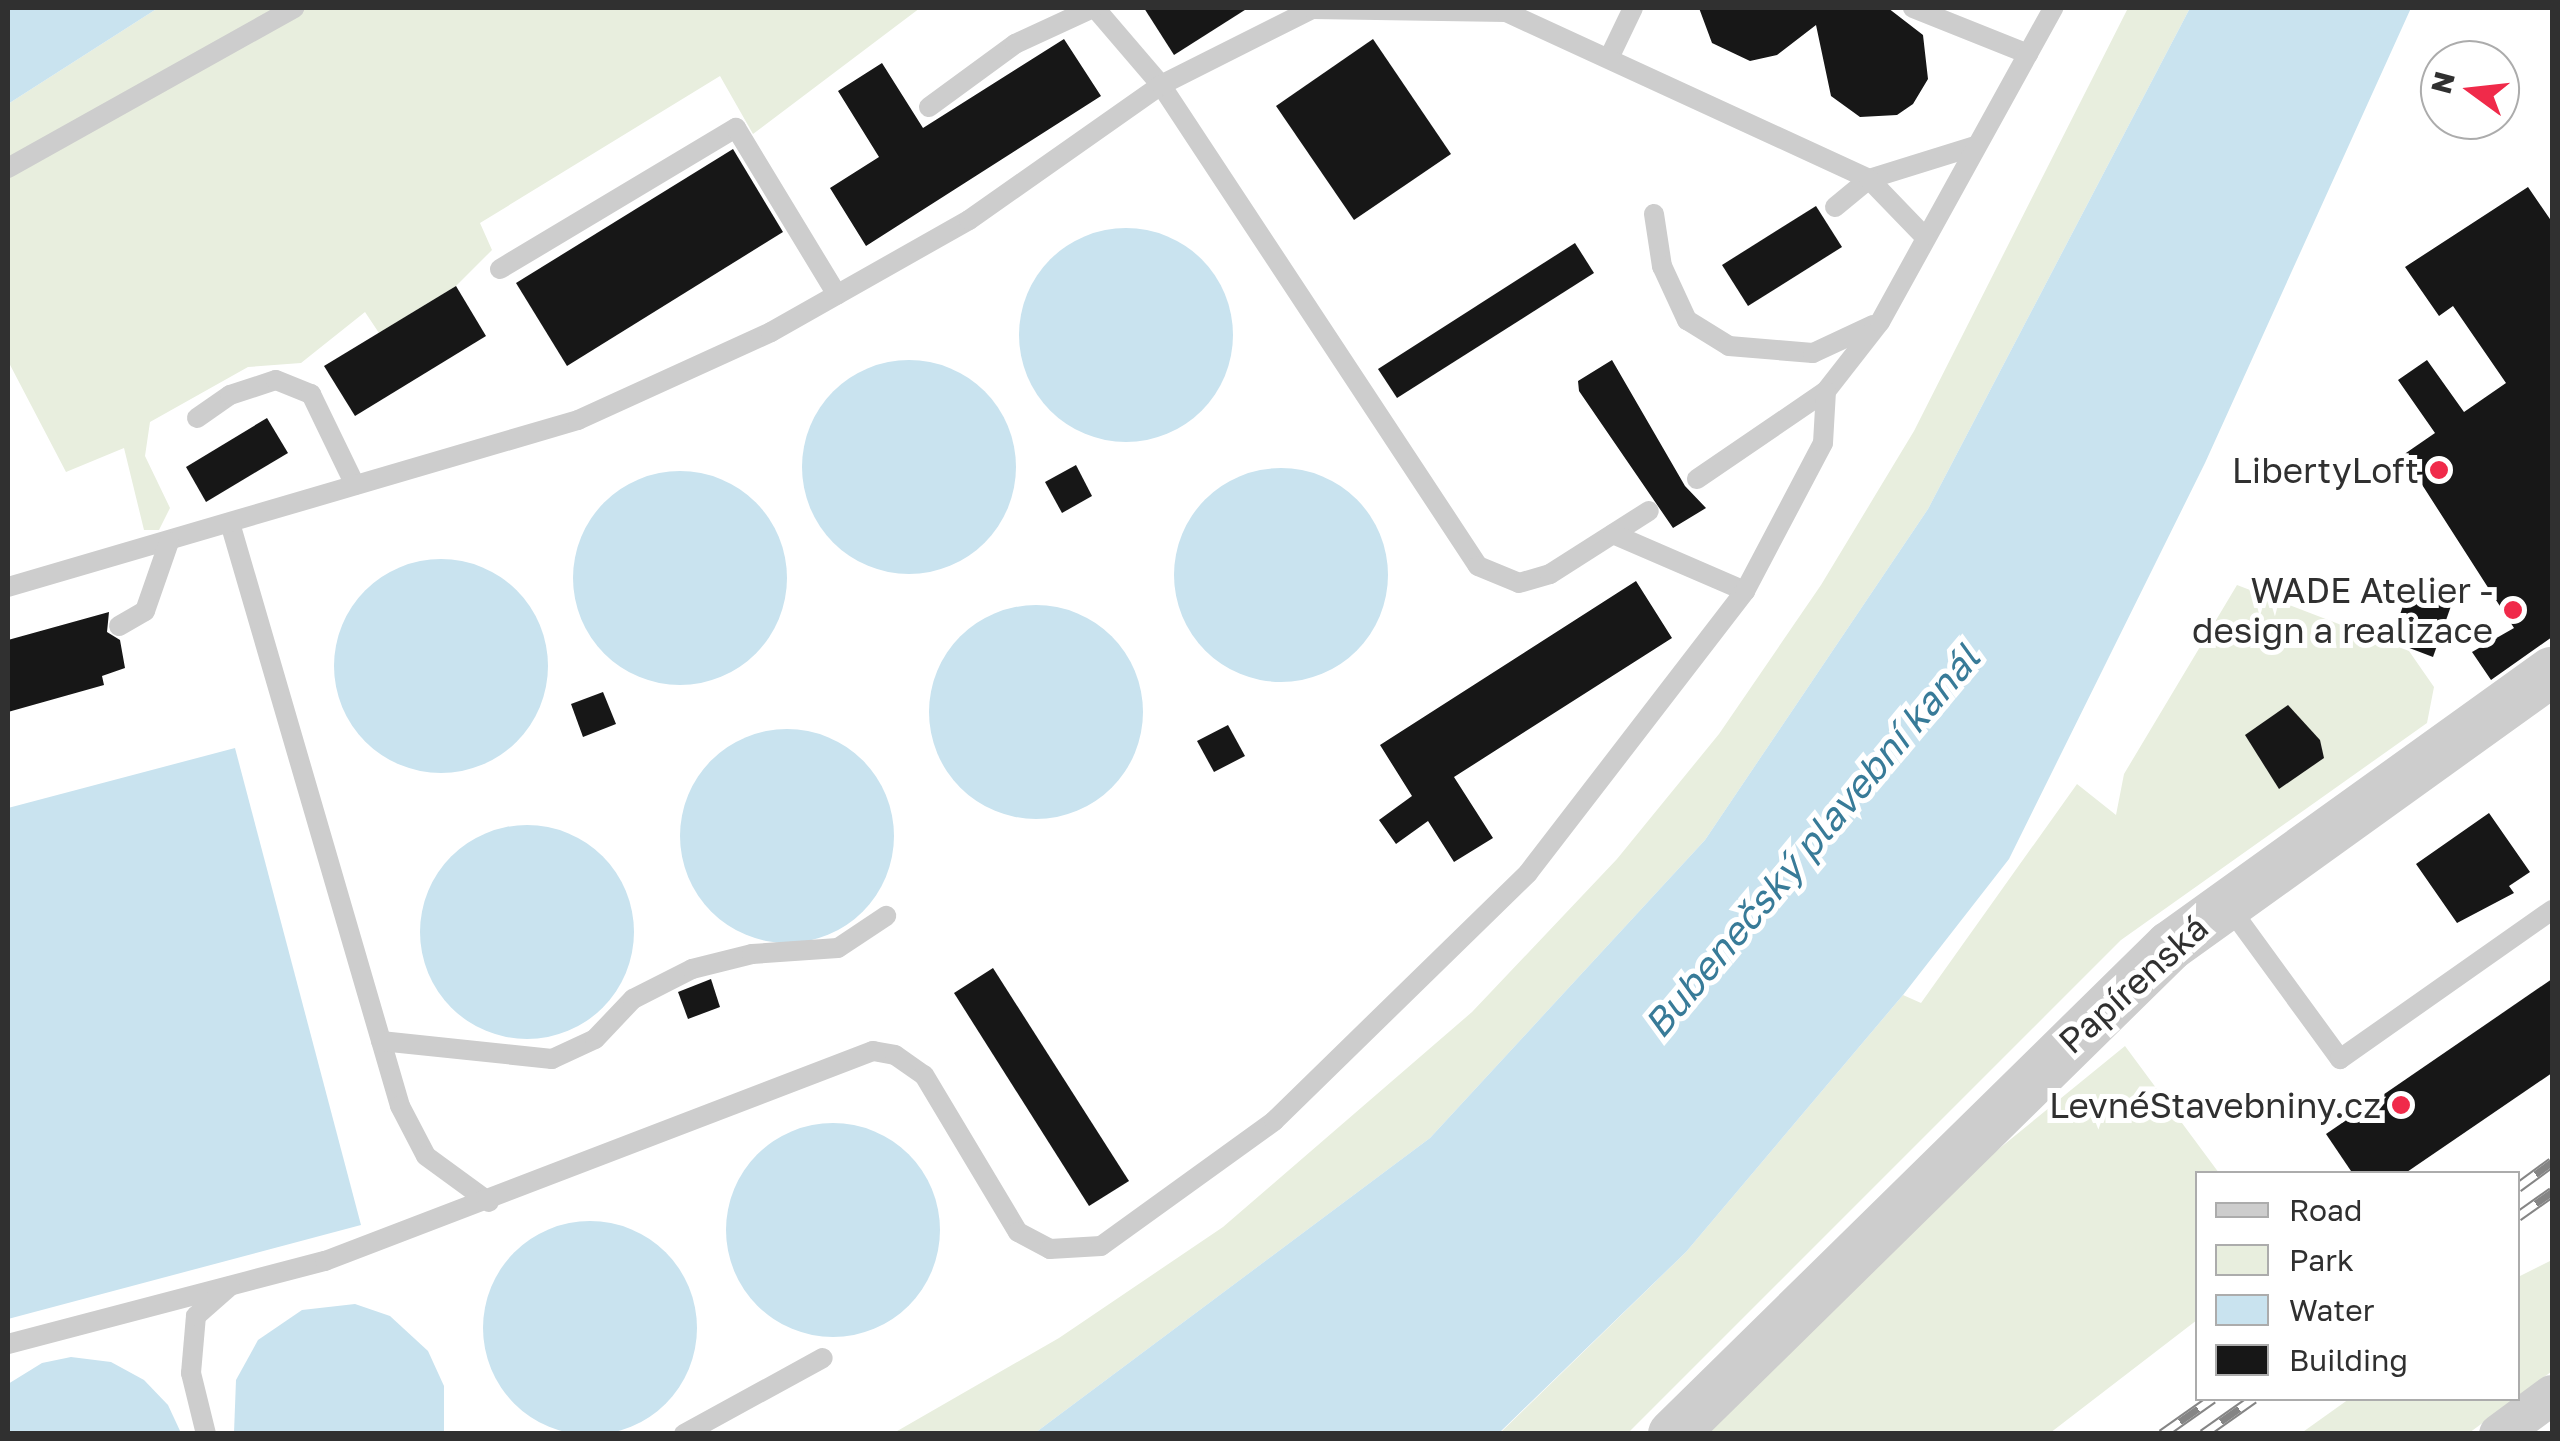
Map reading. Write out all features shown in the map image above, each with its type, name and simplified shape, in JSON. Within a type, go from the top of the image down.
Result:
[{"type":"street","name":"Papírenská","points":[[1673,1434],[2108,1001],[2226,902],[2552,672]]},
{"type":"street","points":[[2499,1434],[2552,1395]]},
{"type":"lane","points":[[8,168],[294,8]]},
{"type":"lane","points":[[929,107],[1015,44],[1094,8],[1161,85],[1478,566],[1519,583],[1550,574],[1649,511]]},
{"type":"lane","points":[[8,587],[578,420],[771,332],[969,220],[1161,85],[1313,8],[1506,10],[1869,179],[1924,236]]},
{"type":"lane","points":[[1610,56],[1633,8]]},
{"type":"lane","points":[[1913,8],[2028,54]]},
{"type":"lane","points":[[1697,479],[1826,390],[1880,322],[2053,8]]},
{"type":"lane","points":[[500,269],[736,128],[837,295]]},
{"type":"lane","points":[[1836,207],[1869,179],[1974,146]]},
{"type":"lane","points":[[1654,214],[1662,266],[1686,320],[1729,346],[1812,354],[1880,322]]},
{"type":"lane","points":[[197,418],[230,395],[276,380],[310,394],[355,485]]},
{"type":"lane","points":[[8,1344],[235,1281],[326,1262],[872,1051],[895,1056],[924,1074],[1018,1232],[1050,1249],[1100,1246],[1274,1121],[1528,873],[1746,591],[1823,443],[1826,390]]},
{"type":"lane","points":[[230,523],[400,1106],[426,1156],[489,1202]]},
{"type":"lane","points":[[1613,534],[1746,591]]},
{"type":"lane","points":[[118,626],[145,611],[169,542]]},
{"type":"lane","points":[[2226,902],[2340,1059],[2552,910]]},
{"type":"lane","points":[[381,1041],[552,1059],[595,1040],[633,998],[692,968],[752,954],[838,948],[886,916]]},
{"type":"lane","points":[[206,1434],[191,1373],[196,1316],[235,1281]]},
{"type":"lane","points":[[684,1434],[823,1358]]},
{"type":"green space","points":[[158,8],[920,8],[753,134],[720,76],[480,223],[492,250],[456,286],[379,333],[365,312],[301,363],[248,367],[150,422],[145,456],[170,508],[159,530],[144,530],[124,448],[66,472],[8,361],[8,104]]},
{"type":"green space","points":[[2128,8],[2190,8],[1928,509],[1705,840],[1430,1138],[1035,1433],[892,1434],[1059,1338],[1223,1227],[1472,1012],[1617,859],[1719,734],[1821,585],[1914,431]]},
{"type":"green space","points":[[2237,585],[2409,651],[2434,687],[2427,723],[2121,940],[1628,1433],[1499,1434],[1686,1252],[1903,995],[1921,1003],[2077,784],[2116,815],[2124,774]]},
{"type":"green space","points":[[2125,1046],[2218,1171],[2195,1171],[2195,1322],[2050,1433],[1706,1434],[1968,1174]]},
{"type":"green space","points":[[2552,1260],[2552,1371],[2520,1395],[2520,1276]]},
{"type":"green space","points":[[2346,1401],[2512,1401],[2469,1433],[2300,1434]]},
{"type":"water","points":[[8,8],[158,8],[8,104]]},
{"type":"water","name":"Bubenečský plavební kanál","points":[[2190,8],[2411,8],[2205,463],[2009,859],[1903,995],[1686,1252],[1499,1433],[1035,1433],[1430,1138],[1705,840],[1928,509]]},
{"type":"water","points":[[1126,228],[1167,236],[1202,259],[1225,294],[1233,335],[1225,376],[1202,411],[1167,434],[1126,442],[1085,434],[1050,411],[1027,376],[1019,335],[1027,294],[1050,259],[1085,236]]},
{"type":"water","points":[[909,360],[950,368],[985,391],[1008,426],[1016,467],[1008,508],[985,543],[950,566],[909,574],[868,566],[833,543],[810,508],[802,467],[810,426],[833,391],[868,368]]},
{"type":"water","points":[[1281,468],[1322,476],[1357,499],[1380,534],[1388,575],[1380,616],[1357,651],[1322,674],[1281,682],[1240,674],[1205,651],[1182,616],[1174,575],[1182,534],[1205,499],[1240,476]]},
{"type":"water","points":[[680,471],[721,479],[756,502],[779,537],[787,578],[779,619],[756,654],[721,677],[680,685],[639,677],[604,654],[581,619],[573,578],[581,537],[604,502],[639,479]]},
{"type":"water","points":[[441,559],[482,567],[517,590],[540,625],[548,666],[540,707],[517,742],[482,765],[441,773],[400,765],[365,742],[342,707],[334,666],[342,625],[365,590],[400,567]]},
{"type":"water","points":[[1036,605],[1077,613],[1112,636],[1135,671],[1143,712],[1135,753],[1112,788],[1077,811],[1036,819],[995,811],[960,788],[937,753],[929,712],[937,671],[960,636],[995,613]]},
{"type":"water","points":[[787,729],[828,737],[863,760],[886,795],[894,836],[886,877],[863,912],[828,935],[787,943],[746,935],[711,912],[688,877],[680,836],[688,795],[711,760],[746,737]]},
{"type":"water","points":[[235,748],[361,1225],[8,1319],[8,808]]},
{"type":"water","points":[[527,825],[568,833],[603,856],[626,891],[634,932],[626,973],[603,1008],[568,1031],[527,1039],[486,1031],[451,1008],[428,973],[420,932],[428,891],[451,856],[486,833]]},
{"type":"water","points":[[833,1123],[874,1131],[909,1154],[932,1189],[940,1230],[932,1271],[909,1306],[874,1329],[833,1337],[792,1329],[757,1306],[734,1271],[726,1230],[734,1189],[757,1154],[792,1131]]},
{"type":"water","points":[[590,1221],[631,1229],[666,1252],[689,1287],[697,1328],[689,1369],[666,1404],[631,1427],[590,1435],[549,1427],[514,1404],[491,1369],[483,1328],[491,1287],[514,1252],[549,1229]]},
{"type":"water","points":[[355,1304],[390,1316],[428,1351],[444,1386],[444,1433],[234,1433],[236,1380],[258,1340],[302,1310]]},
{"type":"water","points":[[71,1357],[111,1362],[144,1380],[168,1405],[181,1433],[8,1433],[8,1384],[42,1363]]},
{"type":"building","points":[[1144,8],[1248,8],[1174,55]]},
{"type":"building","points":[[1699,8],[1888,8],[1923,35],[1928,79],[1913,104],[1897,115],[1860,117],[1831,96],[1816,25],[1777,55],[1750,61],[1712,43]]},
{"type":"building","points":[[1064,39],[1101,96],[866,246],[830,188],[879,157],[838,91],[882,63],[923,128]]},
{"type":"building","points":[[1373,39],[1451,154],[1354,220],[1276,106]]},
{"type":"building","points":[[733,149],[783,232],[567,366],[516,283]]},
{"type":"building","points":[[2528,187],[2552,222],[2552,637],[2491,680],[2472,652],[2514,628],[2403,455],[2435,433],[2398,380],[2427,360],[2464,412],[2506,383],[2453,306],[2439,316],[2405,267]]},
{"type":"building","points":[[1816,206],[1842,247],[1748,306],[1722,265]]},
{"type":"building","points":[[1575,243],[1594,273],[1397,398],[1378,369]]},
{"type":"building","points":[[456,286],[486,336],[355,416],[324,366]]},
{"type":"building","points":[[1612,360],[1685,486],[1706,508],[1673,528],[1579,391],[1578,381]]},
{"type":"building","points":[[267,418],[288,453],[206,502],[186,467]]},
{"type":"building","points":[[1076,465],[1092,496],[1062,513],[1045,482]]},
{"type":"building","points":[[1636,581],[1672,638],[1454,777],[1493,838],[1454,862],[1428,821],[1396,844],[1379,820],[1412,796],[1380,745]]},
{"type":"building","points":[[2408,591],[2451,606],[2433,657],[2391,641]]},
{"type":"building","points":[[109,612],[107,632],[120,640],[125,668],[102,676],[104,685],[8,712],[8,640]]},
{"type":"building","points":[[603,692],[616,724],[583,737],[571,704]]},
{"type":"building","points":[[2288,705],[2320,740],[2324,758],[2279,789],[2245,735]]},
{"type":"building","points":[[1228,725],[1245,756],[1214,772],[1197,741]]},
{"type":"building","points":[[2489,813],[2530,872],[2509,886],[2514,893],[2457,923],[2416,864]]},
{"type":"building","points":[[993,968],[1129,1181],[1089,1206],[954,993]]},
{"type":"building","points":[[711,979],[720,1007],[688,1019],[678,992]]},
{"type":"building","points":[[2552,979],[2552,1073],[2408,1171],[2351,1171],[2326,1134]]},
{"type":"railway","points":[[2520,1186],[2552,1162]]},
{"type":"railway","points":[[2520,1215],[2552,1192]]},
{"type":"railway","points":[[2162,1434],[2209,1401]]},
{"type":"railway","points":[[2203,1434],[2250,1401]]},
{"type":"place","name":"LibertyLoft","points":[[2439,470]]},
{"type":"place","name":"WADE Atelier - design a realizace","points":[[2513,610]]},
{"type":"place","name":"LevnéStavebniny.cz","points":[[2401,1105]]}]
